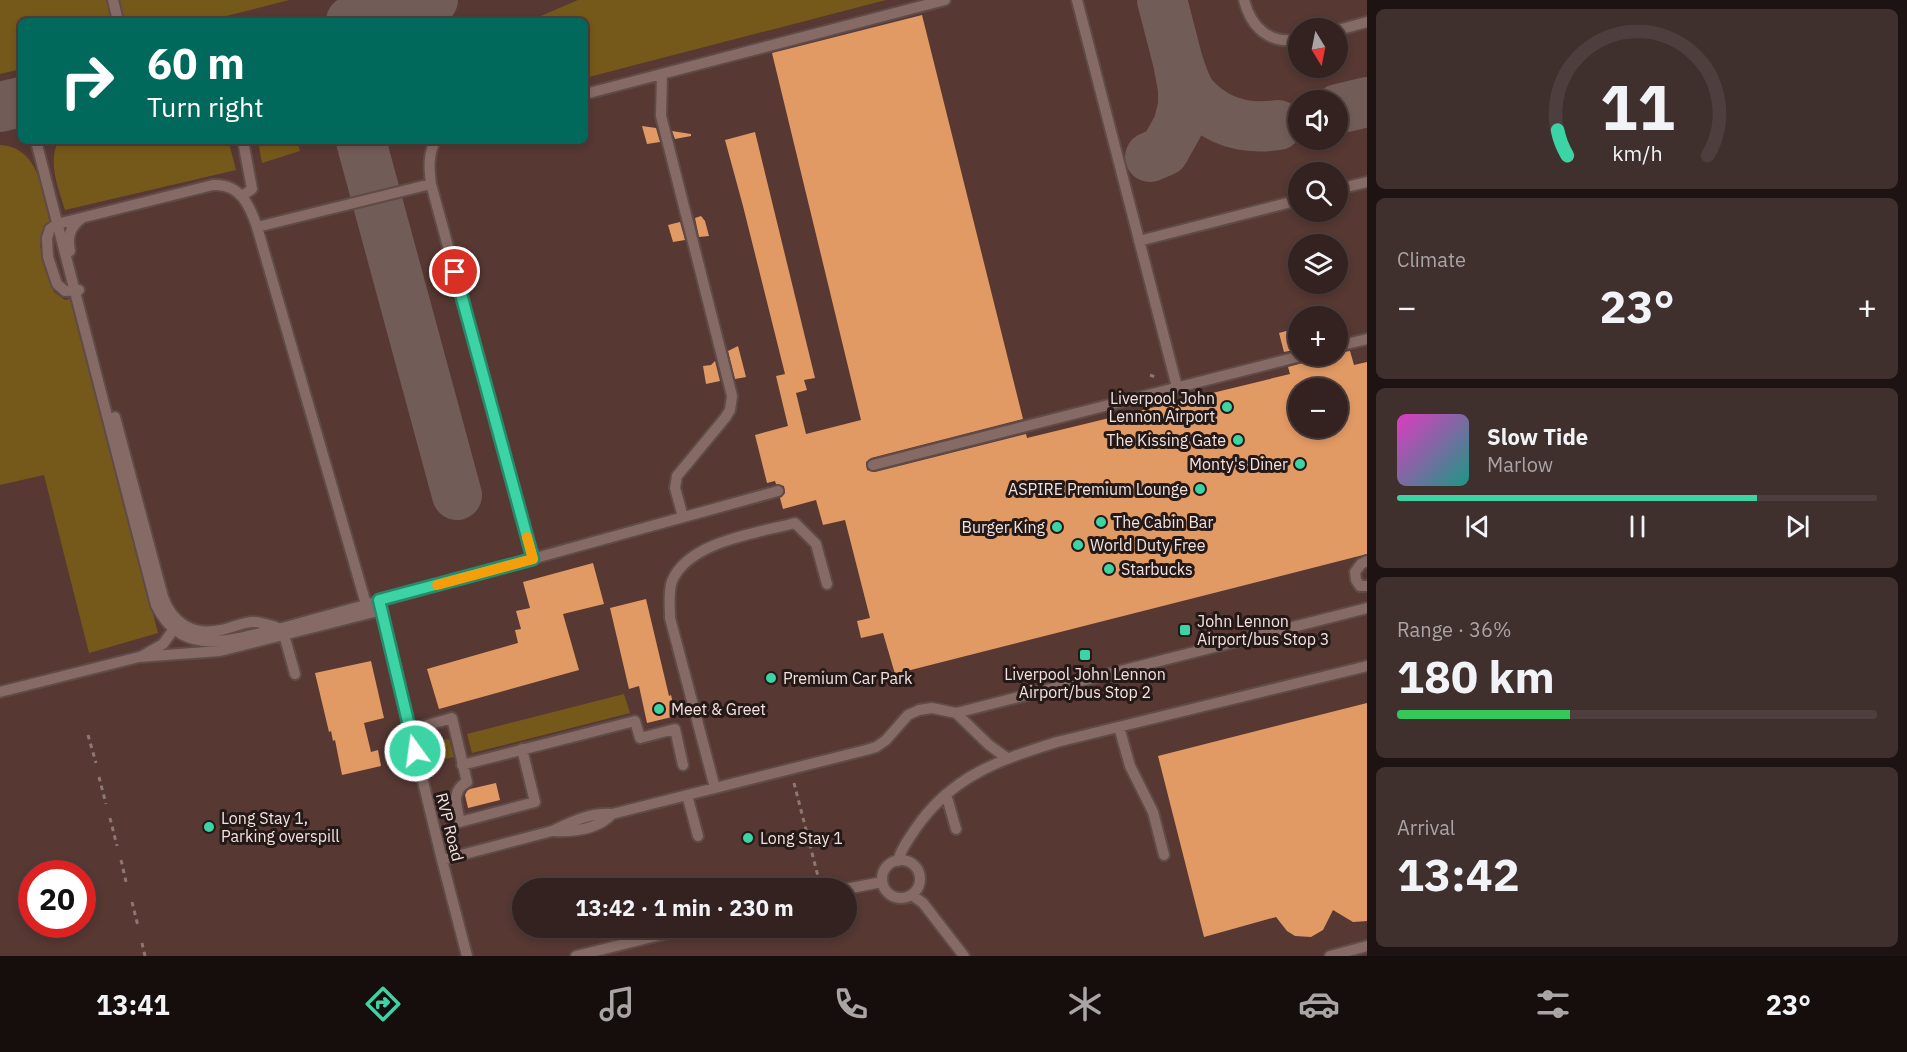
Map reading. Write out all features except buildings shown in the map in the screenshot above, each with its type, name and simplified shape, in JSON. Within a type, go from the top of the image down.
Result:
[{"type":"lane","points":[[113,0],[117,18]]},
{"type":"lane","points":[[588,93],[945,0]]},
{"type":"lane","points":[[1077,0],[1177,387]]},
{"type":"lane","points":[[1244,0],[1248,14],[1263,32],[1273,38],[1288,40]]},
{"type":"lane","points":[[1348,27],[1367,22]]},
{"type":"lane","points":[[662,74],[661,116],[732,396],[730,410],[725,418],[677,476],[675,488],[683,517]]},
{"type":"lane","points":[[37,144],[57,224],[78,290],[163,597],[171,615],[179,623],[201,631],[222,630],[252,622],[284,632]]},
{"type":"lane","points":[[242,196],[252,189],[244,144]]},
{"type":"lane","points":[[434,144],[428,166],[431,184],[533,559]]},
{"type":"lane","points":[[1348,187],[1367,182]]},
{"type":"lane","points":[[257,227],[431,184]]},
{"type":"lane","points":[[78,290],[65,291],[57,284],[48,257],[47,238],[50,230],[57,224],[213,185],[227,187],[242,196],[250,208],[257,227],[366,604]]},
{"type":"lane","points":[[1139,241],[1288,203]]},
{"type":"lane","points":[[83,218],[70,230],[68,239],[78,290],[156,605],[161,616],[174,629],[187,637],[212,642],[284,632],[366,604],[381,605]]},
{"type":"lane","points":[[1348,344],[1367,339]]},
{"type":"lane","points":[[873,465],[1288,359]]},
{"type":"lane","points":[[0,692],[139,657],[220,651],[533,559],[778,491]]},
{"type":"lane","points":[[715,788],[670,618],[669,596],[672,581],[689,560],[714,544],[795,523],[816,544],[827,584]]},
{"type":"lane","points":[[1367,561],[1361,564],[1355,572],[1360,586],[1367,586]]},
{"type":"lane","name":"RVP Road","points":[[381,605],[466,951]]},
{"type":"lane","points":[[442,860],[552,831],[570,832],[604,823],[612,814],[876,747],[886,740],[908,715],[919,710],[932,708],[956,713],[1367,608]]},
{"type":"lane","points":[[139,657],[163,644],[174,629]]},
{"type":"lane","points":[[284,632],[295,674]]},
{"type":"lane","points":[[898,861],[901,849],[928,811],[962,783],[1007,758],[1057,742],[1367,666]]},
{"type":"lane","points":[[956,713],[989,745],[1007,758]]},
{"type":"lane","points":[[410,730],[452,718],[466,782],[461,785],[455,796],[460,822],[535,802],[522,749]]},
{"type":"lane","points":[[462,765],[635,721],[640,738],[675,729],[683,765]]},
{"type":"lane","points":[[1119,727],[1130,766],[1153,812],[1164,855]]},
{"type":"lane","points":[[946,794],[956,829]]},
{"type":"lane","points":[[687,795],[698,836]]},
{"type":"lane","points":[[898,861],[908,861],[920,874],[920,886],[906,898],[893,897],[882,882],[885,869],[889,864],[898,861]]},
{"type":"lane","points":[[857,887],[882,882]]},
{"type":"lane","points":[[912,895],[923,903],[964,956]]},
{"type":"lane","points":[[576,956],[648,938]]},
{"type":"lane","points":[[1330,956],[1367,946]]},
{"type":"path","points":[[88,735],[96,763]]},
{"type":"path","points":[[99,777],[106,804]]},
{"type":"path","points":[[793,781],[818,878]]},
{"type":"path","points":[[110,818],[117,846]]},
{"type":"path","points":[[121,860],[127,886]]},
{"type":"path","points":[[132,902],[138,926]]},
{"type":"path","points":[[142,943],[146,956]]},
{"type":"shaded area","name":"Liverpool John Lennon Airport","points":[[0,0],[1367,0],[1367,956],[0,956]]},
{"type":"shaded area","points":[[0,0],[289,0],[219,18],[18,18],[18,70],[0,74]]},
{"type":"shaded area","points":[[578,0],[886,0],[588,77],[588,18],[536,18]]},
{"type":"shaded area","points":[[57,144],[228,144],[236,170],[65,210],[54,167]]},
{"type":"shaded area","points":[[259,144],[298,144],[300,151],[262,163]]},
{"type":"shaded area","points":[[0,145],[13,148],[23,154],[31,162],[41,185],[50,222],[43,232],[40,246],[54,292],[65,300],[70,299],[158,633],[89,653],[44,475],[0,485]]},
{"type":"shaded area","points":[[624,694],[630,713],[472,753],[467,734]]},
{"type":"shaded area","points":[[449,739],[454,757],[423,764],[420,747],[430,740]]},
{"type":"taxiway","points":[[363,18],[433,0]]},
{"type":"taxiway","points":[[1162,0],[1178,62]]},
{"type":"taxiway","points":[[1150,157],[1164,151],[1178,126],[1183,106],[1183,89],[1178,62],[1190,92],[1211,112],[1243,125],[1278,125]]},
{"type":"taxiway","points":[[1348,107],[1367,102]]},
{"type":"taxiway","points":[[0,107],[18,103]]},
{"type":"taxiway","points":[[362,144],[457,495]]},
{"type":"slow traffic","points":[[437,585],[533,559],[527,537]]},
{"type":"place","name":"Liverpool John Lennon Airport","points":[[1227,407]]},
{"type":"place","name":"The Kissing Gate","points":[[1238,440]]},
{"type":"place","name":"Monty's Diner","points":[[1300,464]]},
{"type":"place","name":"ASPIRE Premium Lounge","points":[[1200,489]]},
{"type":"place","name":"The Cabin Bar","points":[[1101,522]]},
{"type":"place","name":"Burger King","points":[[1057,527]]},
{"type":"place","name":"World Duty Free","points":[[1078,545]]},
{"type":"place","name":"Starbucks","points":[[1109,569]]},
{"type":"place","name":"John Lennon Airport/bus Stop 3","points":[[1185,630]]},
{"type":"place","name":"Liverpool John Lennon Airport/bus Stop 2","points":[[1085,655]]},
{"type":"place","name":"Premium Car Park","points":[[771,678]]},
{"type":"place","name":"Meet & Greet","points":[[659,709]]},
{"type":"place","name":"Long Stay 1, Parking overspill","points":[[209,827]]},
{"type":"place","name":"Long Stay 1","points":[[748,838]]},
{"type":"route","points":[[415,751],[379,600],[533,559],[455,272]]}]
